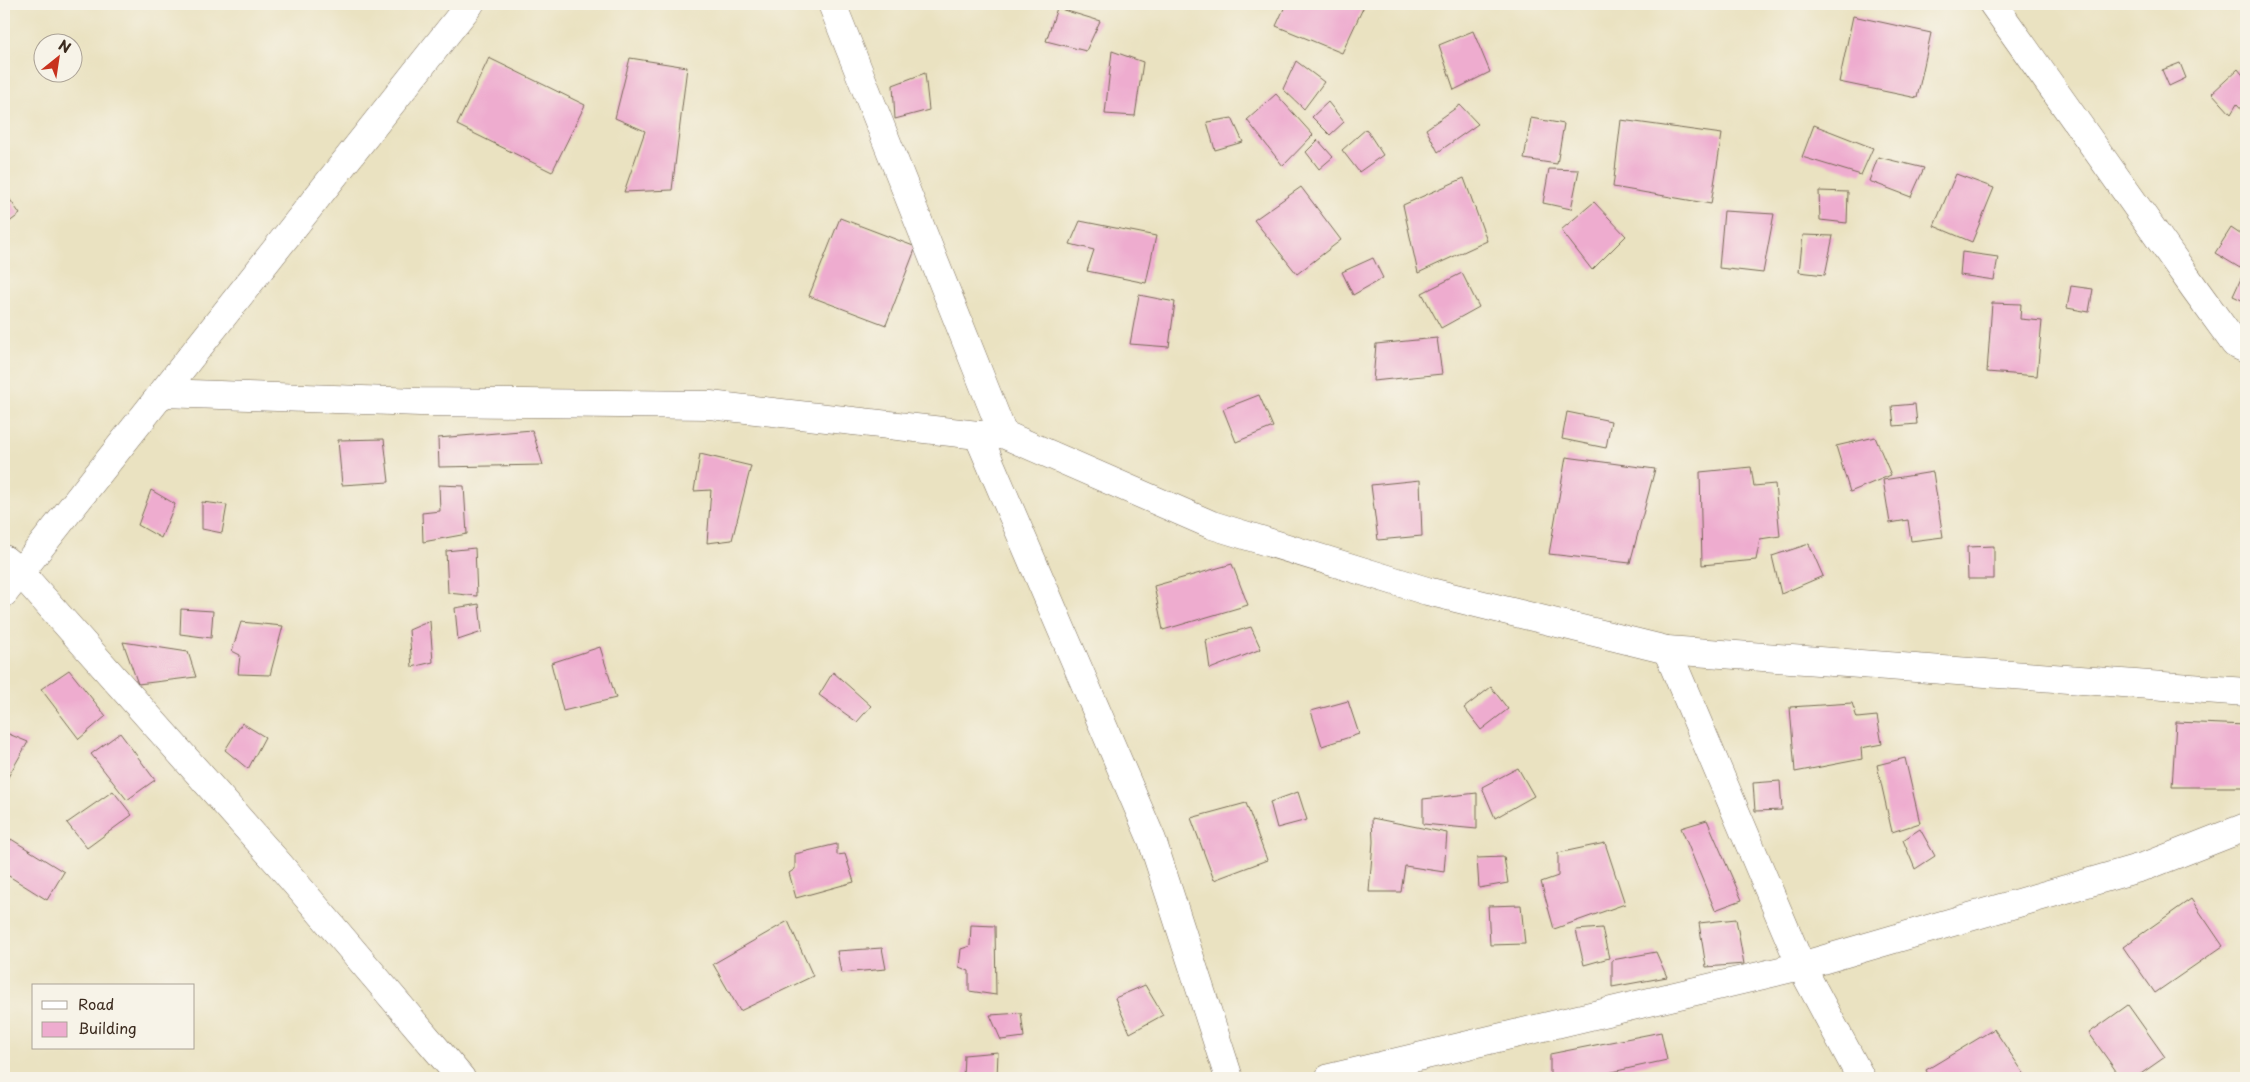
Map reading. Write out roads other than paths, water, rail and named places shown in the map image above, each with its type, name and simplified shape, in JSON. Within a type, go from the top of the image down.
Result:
[{"type":"street","points":[[461,1078],[279,864],[9,575],[163,392],[470,4]]},
{"type":"street","points":[[832,4],[990,434],[1152,840],[1229,1078]]},
{"type":"street","points":[[1993,4],[2235,344],[2246,349]]},
{"type":"street","points":[[163,392],[420,402],[710,405],[990,434],[1212,525],[1427,591],[1667,650],[2246,692]]},
{"type":"street","points":[[1667,650],[1801,966],[1861,1078]]},
{"type":"street","points":[[1330,1078],[1801,966],[2149,866],[2246,827]]}]
